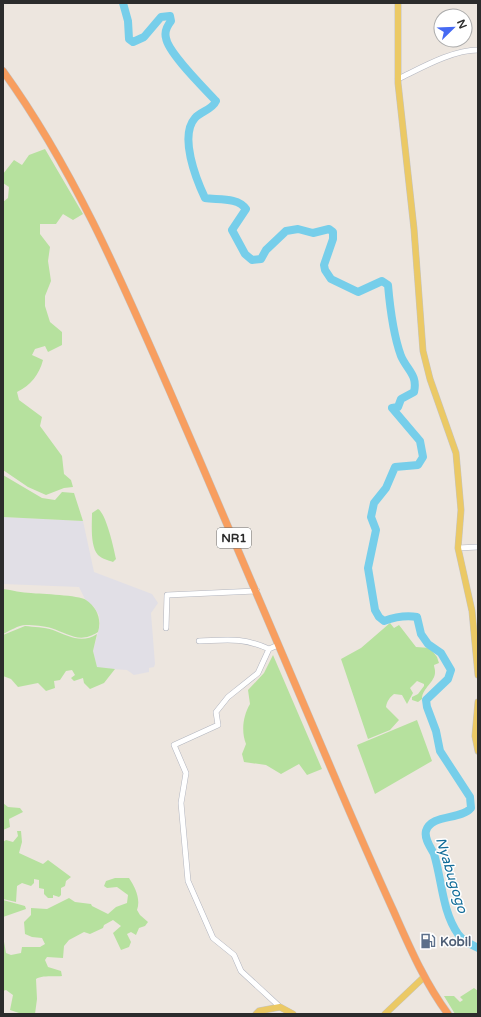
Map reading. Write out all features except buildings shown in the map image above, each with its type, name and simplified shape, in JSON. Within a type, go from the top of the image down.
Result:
[{"type":"highway","name":"NR1","points":[[3,71],[61,160],[103,240],[257,591],[278,645],[371,862],[424,977],[448,1014]]},
{"type":"main road","points":[[398,3],[398,79],[424,360],[456,453],[461,510],[458,548],[472,612],[478,675]]},
{"type":"main road","points":[[478,702],[475,730],[478,751]]},
{"type":"main road","points":[[385,1014],[424,977]]},
{"type":"main road","points":[[256,1014],[259,1011],[280,1007],[293,1014]]},
{"type":"street","points":[[398,79],[432,63],[459,54],[478,50]]},
{"type":"street","points":[[458,548],[478,547]]},
{"type":"street","points":[[166,628],[167,595],[257,591]]},
{"type":"street","points":[[199,641],[238,639],[254,642],[269,649]]},
{"type":"street","points":[[278,645],[269,649],[258,673],[228,697],[216,712],[218,725],[174,745],[186,773],[181,803],[188,881],[213,938],[234,955],[241,971],[280,1007]]},
{"type":"shaded area","points":[[3,517],[83,521],[94,572],[152,594],[158,603],[151,613],[155,664],[154,667],[149,668],[149,672],[134,675],[127,670],[97,668],[93,651],[100,625],[99,615],[94,607],[85,599],[79,587],[3,584]]},
{"type":"green space","points":[[45,149],[83,214],[73,220],[63,214],[56,224],[40,224],[40,234],[50,247],[48,261],[51,281],[45,296],[45,306],[50,322],[62,332],[62,345],[48,352],[45,346],[35,349],[32,355],[43,360],[37,375],[30,383],[17,392],[19,400],[42,417],[40,426],[62,456],[64,474],[71,480],[73,487],[64,488],[46,495],[28,487],[3,470],[3,202],[8,198],[9,187],[3,183],[3,174],[14,160],[22,165],[29,155]]},
{"type":"green space","points":[[3,475],[42,498],[55,500],[62,492],[74,493],[83,521],[3,517]]},
{"type":"green space","points":[[98,509],[104,517],[109,532],[116,559],[113,562],[98,555],[95,551],[92,535],[92,513]]},
{"type":"green space","points":[[3,589],[24,593],[82,598],[93,606],[98,614],[98,632],[92,636],[80,638],[48,627],[23,625],[3,634]]},
{"type":"green space","points":[[390,623],[394,628],[399,625],[416,647],[430,648],[437,657],[439,663],[434,665],[435,675],[424,692],[422,699],[418,702],[412,700],[412,697],[418,694],[424,684],[417,681],[410,688],[413,693],[407,704],[402,695],[394,694],[391,696],[386,707],[399,720],[390,730],[368,739],[341,659],[361,648]]},
{"type":"green space","points":[[25,626],[50,629],[70,637],[80,639],[97,634],[93,651],[97,667],[115,669],[104,683],[90,689],[84,683],[83,678],[74,681],[71,678],[75,675],[72,670],[66,671],[60,680],[54,681],[55,688],[46,691],[38,683],[18,687],[11,679],[3,676],[3,635]]},
{"type":"green space","points":[[273,655],[322,769],[307,775],[299,764],[281,774],[266,765],[244,762],[242,754],[246,744],[244,739],[244,724],[246,713],[250,704],[248,690],[264,673]]},
{"type":"green space","points":[[417,720],[432,761],[375,794],[357,745]]},
{"type":"green space","points":[[3,803],[8,807],[20,808],[23,812],[9,819],[10,827],[3,830]]},
{"type":"green space","points":[[17,831],[21,831],[22,842],[19,853],[43,864],[48,860],[71,877],[66,881],[65,886],[61,888],[61,895],[59,897],[53,895],[53,898],[48,898],[44,894],[44,889],[39,888],[39,880],[34,879],[34,883],[31,886],[22,883],[17,886],[16,902],[3,899],[3,842],[6,840],[13,842],[18,836]]},
{"type":"green space","points":[[115,878],[129,878],[138,897],[137,910],[148,922],[145,926],[139,928],[136,935],[131,932],[127,934],[131,942],[129,947],[121,950],[113,933],[121,926],[113,920],[104,925],[103,928],[90,934],[84,932],[69,940],[64,946],[63,958],[47,957],[45,960],[48,967],[61,971],[62,976],[36,979],[37,999],[35,1014],[22,1014],[10,1010],[13,995],[6,990],[3,991],[3,936],[6,953],[11,955],[21,953],[22,947],[40,947],[45,944],[42,938],[32,937],[25,934],[24,922],[31,915],[31,908],[47,909],[69,898],[75,902],[91,904],[92,906],[108,914],[116,907],[127,903],[128,895],[117,887],[107,888],[104,886],[106,881]]},
{"type":"green space","points":[[3,900],[25,906],[26,909],[3,917]]},
{"type":"green space","points":[[474,988],[478,991],[478,1014],[455,1014],[444,996],[454,996],[460,1002],[463,1000],[460,997]]},
{"type":"waterway","name":"Nyabugogo","points":[[123,3],[128,21],[129,39],[133,42],[144,37],[161,17],[170,16],[171,21],[165,33],[168,45],[188,71],[216,101],[212,106],[195,118],[190,126],[189,146],[191,158],[197,180],[205,198],[238,202],[246,209],[232,230],[245,254],[252,260],[261,259],[266,250],[286,231],[298,229],[313,233],[329,229],[333,232],[333,239],[324,265],[325,270],[331,279],[358,292],[382,281],[388,285],[396,339],[403,361],[413,377],[415,386],[414,392],[401,399],[398,407],[392,408],[420,441],[423,457],[418,465],[395,467],[386,488],[374,503],[371,517],[376,530],[368,568],[375,610],[379,617],[384,621],[392,618],[408,616],[417,617],[421,634],[428,644],[441,653],[451,670],[448,679],[426,700],[427,707],[436,731],[440,751],[470,797],[471,808],[466,812],[434,822],[426,831],[426,837],[434,854],[445,905],[453,925],[462,939],[478,948]]},
{"type":"place","name":"Kobil","points":[[428,941]]}]
